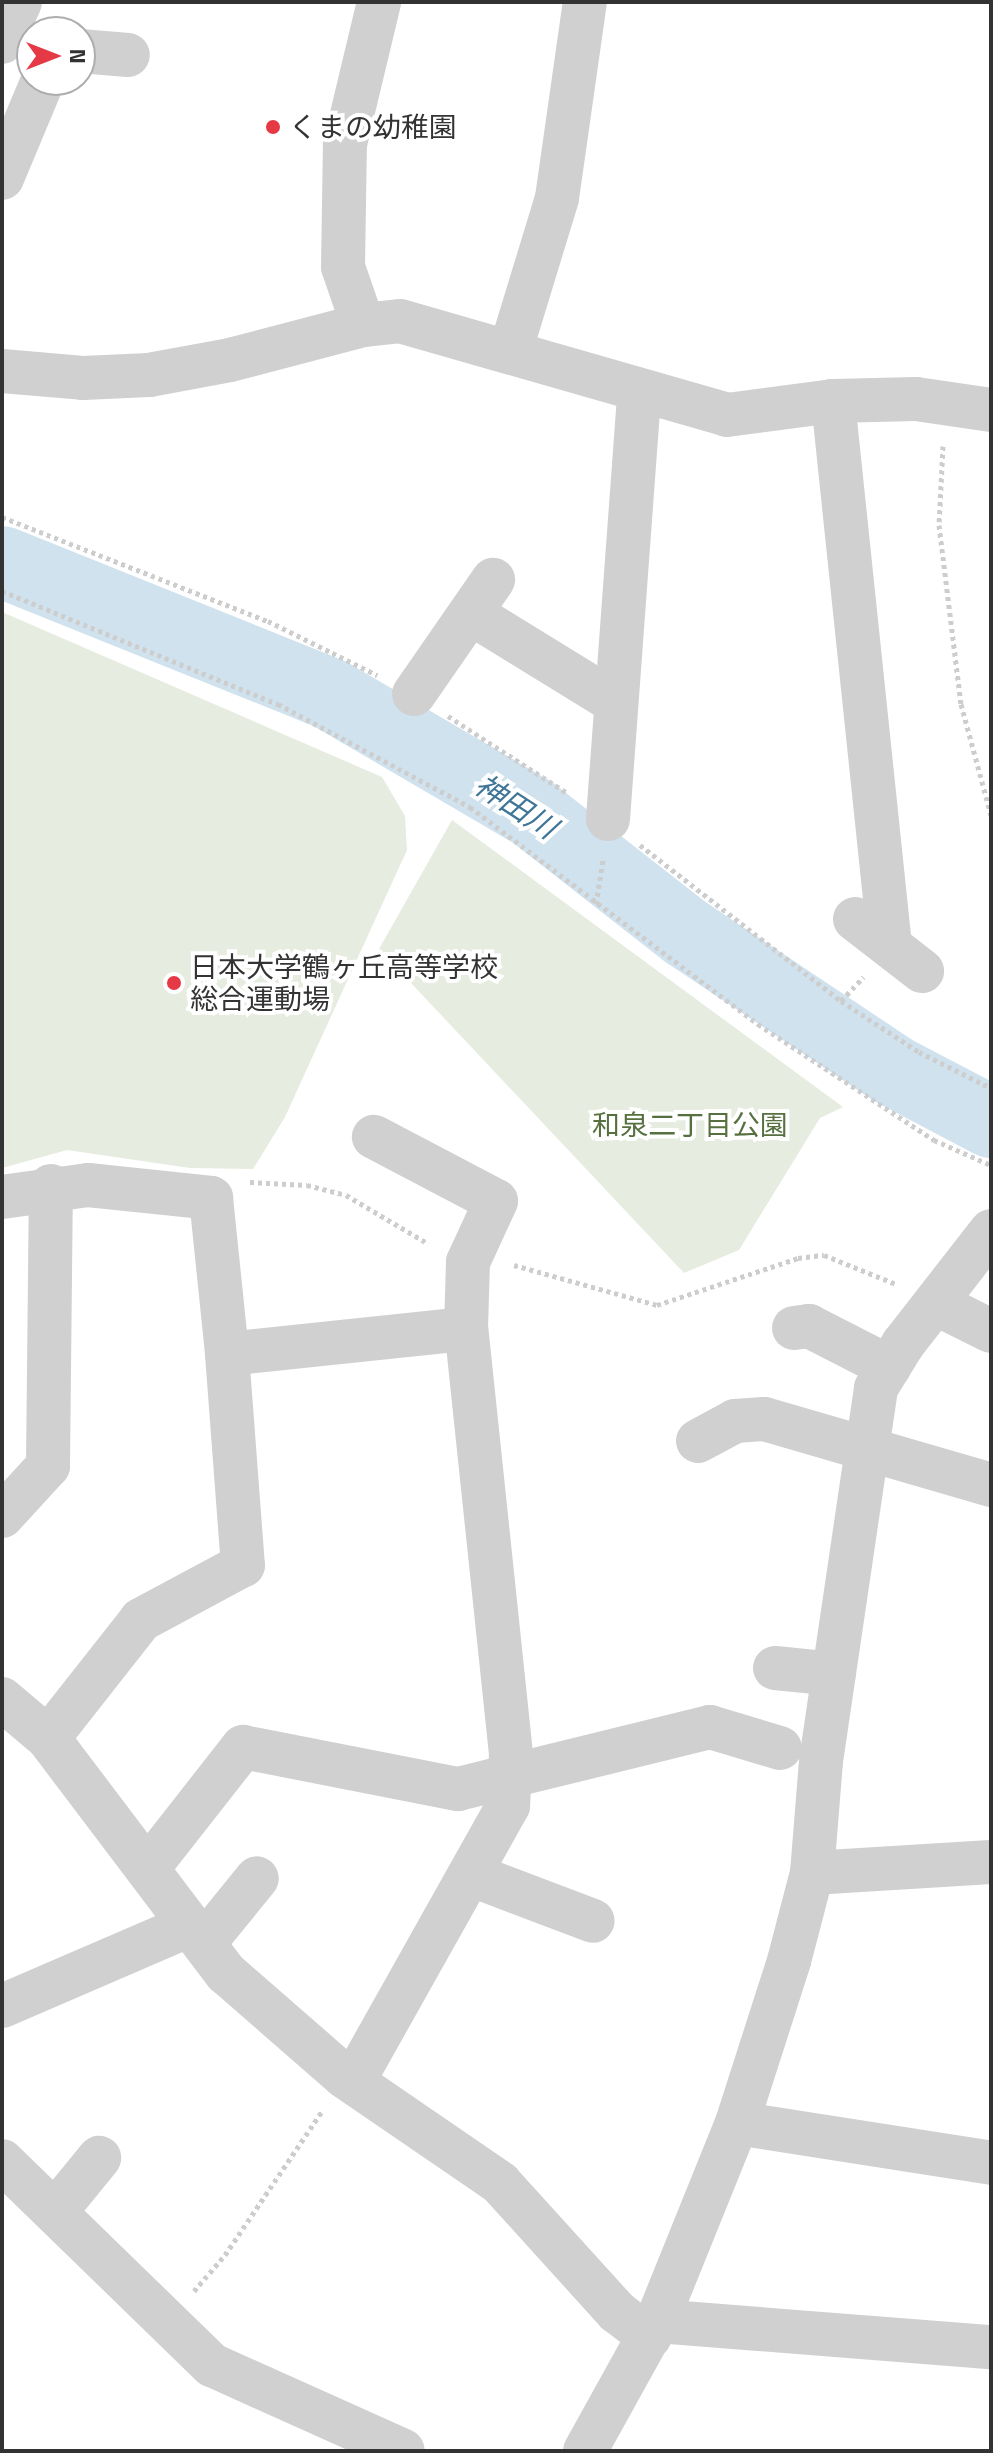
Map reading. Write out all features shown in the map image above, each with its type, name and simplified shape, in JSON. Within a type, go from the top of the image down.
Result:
[{"type":"street","points":[[363,325],[343,267],[345,144],[379,2]]},
{"type":"street","points":[[510,352],[557,198],[585,2]]},
{"type":"street","points":[[96,52],[128,55]]},
{"type":"street","points":[[2,178],[36,96]]},
{"type":"street","points":[[2,371],[83,378],[149,375],[230,360],[363,325],[400,321],[427,326],[639,392],[727,415],[833,401],[946,403],[991,410]]},
{"type":"street","points":[[606,835],[639,392]]},
{"type":"street","points":[[833,401],[906,959],[855,919]]},
{"type":"street","points":[[414,694],[483,597],[615,702]]},
{"type":"street","points":[[349,2079],[472,1875],[508,1806],[510,1778],[466,1329],[468,1262],[496,1201],[374,1137]]},
{"type":"street","points":[[2,1197],[51,1186],[211,1198],[227,1354],[243,1565],[141,1620],[48,1738]]},
{"type":"street","points":[[2,1516],[48,1466],[51,1186]]},
{"type":"street","points":[[585,2451],[654,2329],[737,2123],[812,1873],[834,1674],[876,1388],[991,1231]]},
{"type":"street","points":[[937,1304],[991,1331]]},
{"type":"street","points":[[794,1328],[809,1326],[889,1367]]},
{"type":"street","points":[[227,1354],[466,1329]]},
{"type":"street","points":[[698,1441],[735,1421],[764,1419],[991,1485]]},
{"type":"street","points":[[775,1668],[834,1674]]},
{"type":"street","points":[[2,1699],[48,1738],[226,1973],[349,2079],[500,2183],[617,2312],[654,2329],[991,2347]]},
{"type":"street","points":[[148,1868],[243,1747],[458,1789],[710,1727],[780,1748]]},
{"type":"street","points":[[812,1873],[991,1862]]},
{"type":"street","points":[[472,1875],[593,1921]]},
{"type":"street","points":[[2,2006],[197,1933],[257,1878]]},
{"type":"street","points":[[737,2123],[991,2163]]},
{"type":"street","points":[[55,2212],[99,2158]]},
{"type":"street","points":[[2,2161],[212,2365],[403,2451]]},
{"type":"path","points":[[946,403],[939,525],[961,704],[991,815]]},
{"type":"path","points":[[2,517],[268,621],[414,694],[606,835],[841,1001],[919,1052],[991,1088]]},
{"type":"path","points":[[2,591],[278,704],[470,807],[758,1024],[934,1140],[991,1165]]},
{"type":"path","points":[[596,904],[606,835]]},
{"type":"path","points":[[211,1198],[224,1182],[307,1185],[346,1195],[423,1243],[468,1262],[532,1266],[657,1305],[709,1285],[824,1255],[937,1304]]},
{"type":"path","points":[[167,2322],[225,2255],[349,2079]]},
{"type":"green space","name":"日本大学鶴ヶ丘高等学校 総合運動場","points":[[2,612],[382,777],[405,816],[407,850],[285,1117],[253,1169],[190,1168],[67,1150],[2,1168]]},
{"type":"green space","name":"和泉二丁目公園","points":[[452,820],[843,1107],[820,1118],[739,1250],[684,1273],[379,949]]},
{"type":"waterway","name":"神田川","points":[[2,562],[330,694],[532,812],[687,933],[894,1071],[991,1122]]},
{"type":"place","name":"くまの幼稚園","points":[[273,127]]},
{"type":"place","name":"日本大学鶴ヶ丘高等学校 総合運動場","points":[[174,983]]}]
